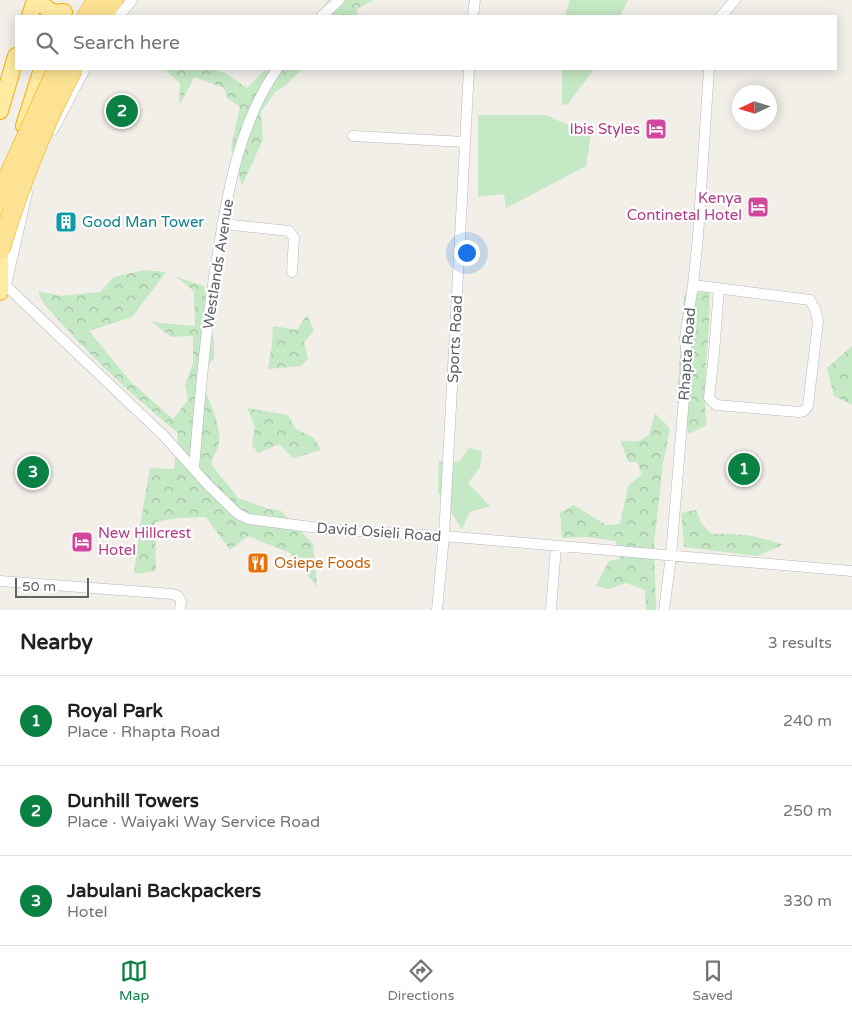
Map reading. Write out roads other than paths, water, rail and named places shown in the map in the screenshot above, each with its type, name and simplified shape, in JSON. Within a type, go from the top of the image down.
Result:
[{"type":"highway","points":[[30,15],[35,0]]},
{"type":"highway","points":[[40,0],[45,8],[55,13],[66,10]]},
{"type":"highway","points":[[88,15],[97,0]]},
{"type":"highway","points":[[103,15],[112,0]]},
{"type":"highway","points":[[0,111],[15,59]]},
{"type":"highway","points":[[2,200],[42,70]]},
{"type":"highway","points":[[0,218],[2,200],[8,178],[57,70]]},
{"type":"highway","points":[[0,250],[29,163],[52,108],[72,70]]},
{"type":"highway","points":[[0,257],[2,286]]},
{"type":"street","points":[[120,15],[132,0]]},
{"type":"street","points":[[323,15],[338,0]]},
{"type":"street","points":[[473,15],[475,0]]},
{"type":"street","points":[[722,15],[735,0]]},
{"type":"street","points":[[2,286],[29,183],[84,70]]},
{"type":"street","name":"Westlands Avenue","points":[[194,468],[209,314],[222,224],[247,127],[259,98],[276,70]]},
{"type":"street","name":"Sports Road","points":[[437,610],[444,536],[469,70]]},
{"type":"street","name":"Rhapta Road","points":[[664,610],[671,556],[687,359],[685,338],[693,285],[709,70]]},
{"type":"street","points":[[353,136],[465,142]]},
{"type":"street","points":[[2,200],[29,183]]},
{"type":"street","points":[[222,224],[289,231],[294,238],[292,272]]},
{"type":"street","points":[[693,285],[719,288],[810,300],[818,320],[808,406],[804,411],[716,405],[709,398],[719,288]]},
{"type":"street","name":"David Osieli Road","points":[[2,286],[164,436],[238,514],[248,519],[334,530],[444,536],[852,571]]},
{"type":"street","points":[[551,610],[556,546]]},
{"type":"street","points":[[0,581],[172,594],[178,596],[181,601],[180,610]]},
{"type":"place","name":"Dunhill Towers","points":[[122,111]]},
{"type":"place","name":"Ibis Styles","points":[[656,129]]},
{"type":"place","name":"Kenya Continetal Hotel","points":[[758,207]]},
{"type":"place","name":"Good Man Tower","points":[[66,222]]},
{"type":"place","name":"Royal Park","points":[[744,469]]},
{"type":"place","name":"Jabulani Backpackers","points":[[33,472]]},
{"type":"place","name":"New Hillcrest Hotel","points":[[82,542]]},
{"type":"place","name":"Osiepe Foods","points":[[258,563]]}]
